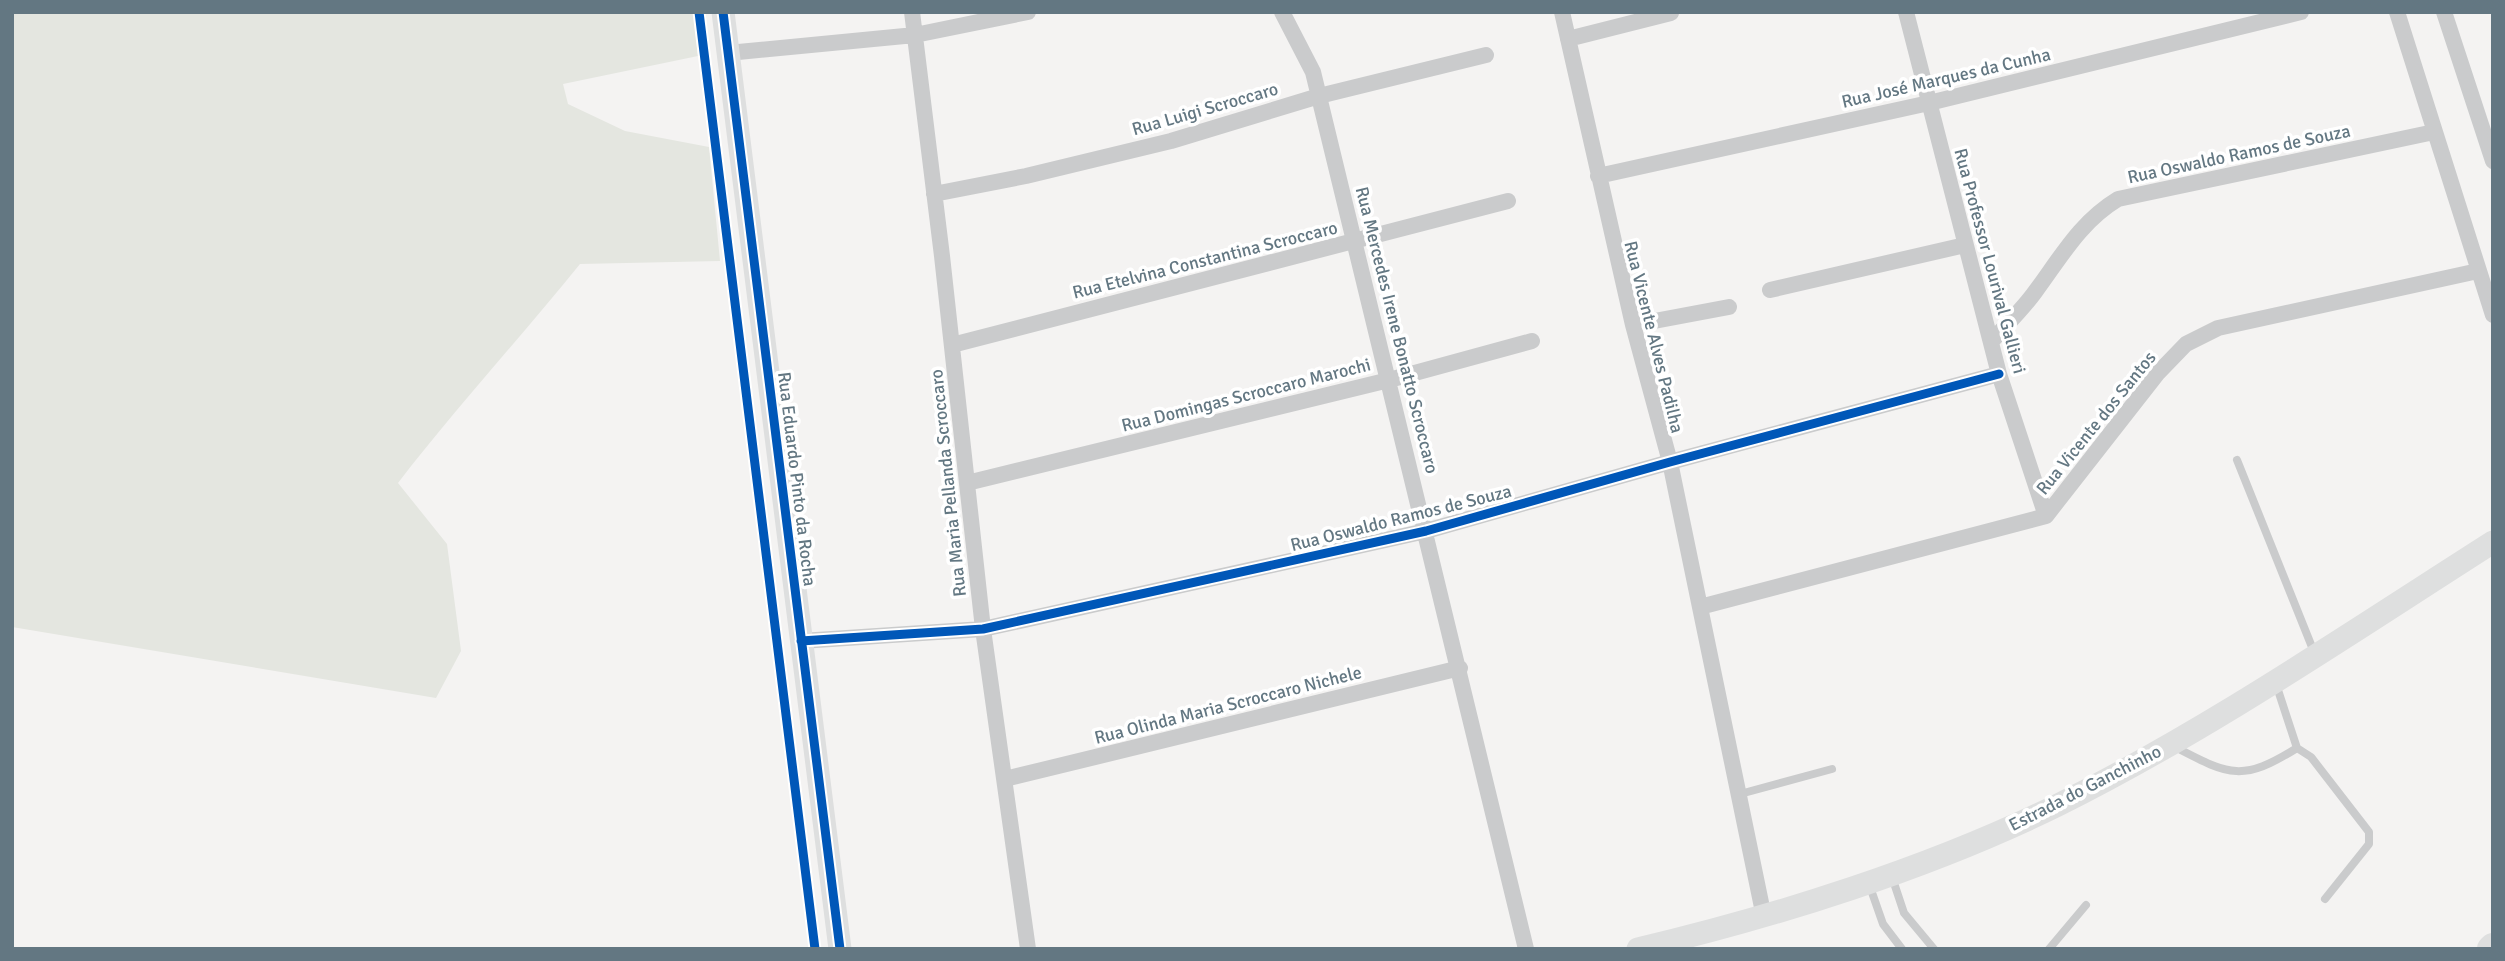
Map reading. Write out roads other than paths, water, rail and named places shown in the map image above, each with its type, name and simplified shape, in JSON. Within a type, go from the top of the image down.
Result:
[{"type":"street","name":"Rua Eduardo Pinto da Rocha","points":[[723,12],[840,949]]},
{"type":"street","name":"Rua Maria Pellanda Scroccaro","points":[[912,12],[983,629],[1028,949]]},
{"type":"street","points":[[728,53],[915,34],[1027,12]]},
{"type":"street","name":"Rua Mercedes Irene Bonatto Scroccaro","points":[[1282,12],[1314,72],[1526,949]]},
{"type":"street","name":"Rua Vicente Alves Padilha","points":[[1562,12],[1633,325],[1670,462],[1765,917]]},
{"type":"street","name":"Rua Professor Lourival Gallieri","points":[[1906,12],[1990,342],[2046,516]]},
{"type":"street","name":"Rua José Marques da Cunha","points":[[1598,176],[1929,103],[2301,12]]},
{"type":"street","points":[[2397,12],[2493,315]]},
{"type":"street","points":[[2444,12],[2493,161]]},
{"type":"street","points":[[1569,39],[1671,13]]},
{"type":"street","name":"Rua Luigi Scroccaro","points":[[934,194],[1026,176],[1171,141],[1319,96],[1486,55]]},
{"type":"street","name":"Rua Oswaldo Ramos de Souza","points":[[1990,342],[2033,295],[2078,230],[2096,212],[2118,199],[2434,132]]},
{"type":"street","name":"Rua Etelvina Constantina Scroccaro","points":[[952,345],[1508,201]]},
{"type":"street","points":[[1770,290],[1965,245]]},
{"type":"street","name":"Rua Vicente dos Santos","points":[[1700,607],[2046,516],[2157,374],[2186,344],[2218,328],[2478,271]]},
{"type":"street","points":[[1633,325],[1729,307]]},
{"type":"street","name":"Rua Domingas Scroccaro Marochi","points":[[967,483],[1389,380],[1532,341]]},
{"type":"street","name":"Rua Oswaldo Ramos de Souza","points":[[802,641],[983,629],[1426,531],[1999,374]]},
{"type":"street","name":"Estrada do Ganchinho","points":[[1638,949],[1765,917],[1891,873],[2056,806],[2171,745],[2493,542]]},
{"type":"street","name":"Rua Olinda Maria Scroccaro Nichele","points":[[1005,779],[1460,668]]},
{"type":"lane","points":[[2237,460],[2315,655]]},
{"type":"lane","points":[[2275,681],[2297,748],[2311,757],[2369,832],[2370,844],[2325,899]]},
{"type":"lane","points":[[2171,745],[2219,770],[2238,772],[2263,768],[2297,748]]},
{"type":"lane","points":[[1740,794],[1832,769]]},
{"type":"lane","points":[[1891,873],[1904,913],[1927,947]]},
{"type":"lane","points":[[1868,881],[1882,924],[1902,949]]},
{"type":"lane","points":[[2049,949],[2086,905]]},
{"type":"lane","points":[[2484,949],[2492,946]]}]
